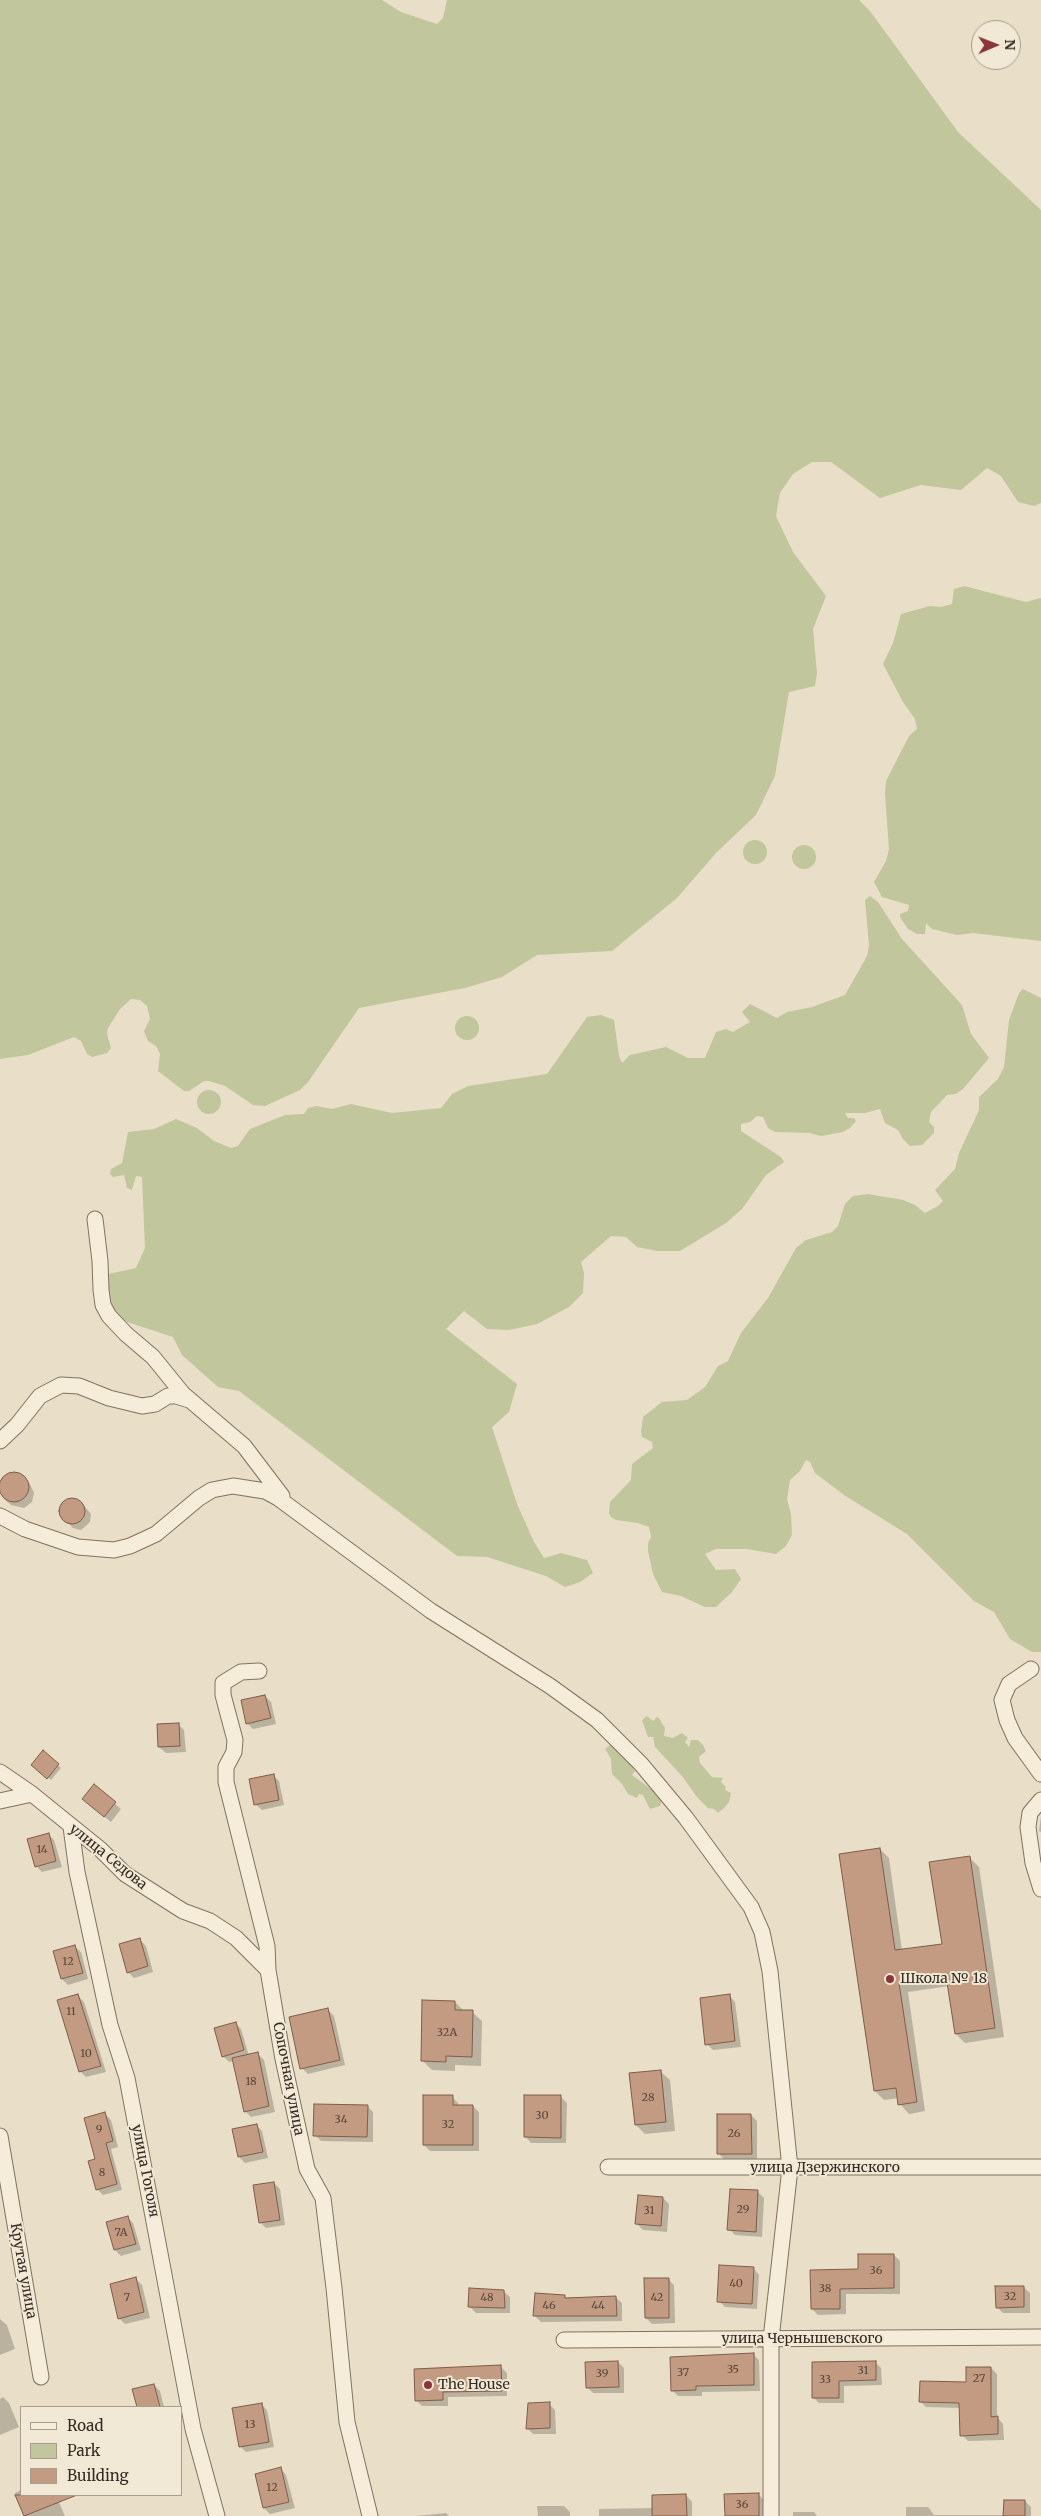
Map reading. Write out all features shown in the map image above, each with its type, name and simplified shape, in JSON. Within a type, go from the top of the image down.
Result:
[{"type":"street","points":[[94,1219],[100,1261],[100,1290],[106,1310],[120,1329],[153,1357],[190,1400],[244,1446],[272,1486],[303,1517]]},
{"type":"street","points":[[0,1441],[17,1425],[40,1396],[61,1385],[79,1386],[109,1398],[142,1406],[155,1404],[168,1396],[190,1400]]},
{"type":"street","points":[[0,1516],[78,1547],[108,1550],[125,1548],[147,1540],[173,1522],[202,1495],[223,1486],[243,1486],[260,1489],[278,1498],[431,1611],[550,1686],[602,1724],[647,1770],[710,1849],[750,1907],[766,1950],[790,2168],[771,2339],[771,2516]]},
{"type":"street","points":[[1031,1669],[1009,1684],[1002,1700],[1006,1720],[1015,1738],[1041,1774]]},
{"type":"street","name":"Сопочная улица","points":[[259,1671],[236,1674],[225,1681],[222,1690],[236,1740],[234,1752],[226,1767],[227,1787],[267,1946],[268,1970],[282,2059],[307,2169],[323,2198],[347,2422],[370,2516]]},
{"type":"street","name":"улица Седова","points":[[0,1772],[32,1794],[100,1850],[125,1874],[183,1912],[210,1921],[236,1938],[268,1970]]},
{"type":"street","points":[[0,1801],[32,1794]]},
{"type":"street","points":[[1041,1800],[1030,1813],[1028,1827],[1033,1863],[1041,1889]]},
{"type":"street","name":"улица Гоголя","points":[[71,1827],[77,1872],[110,2025],[127,2078],[193,2428],[216,2516]]},
{"type":"street","name":"Крутая улица","points":[[0,2136],[41,2377]]},
{"type":"street","name":"улица Дзержинского","points":[[608,2167],[1041,2167]]},
{"type":"street","name":"улица Чернышевского","points":[[564,2340],[1041,2338]]},
{"type":"green space","points":[[0,0],[382,0],[401,12],[437,24],[443,18],[447,0],[859,0],[870,11],[958,132],[1041,210],[1041,503],[1034,506],[1018,502],[1001,476],[987,468],[961,490],[921,485],[880,498],[831,462],[812,462],[793,474],[780,493],[776,516],[793,552],[826,596],[813,629],[817,673],[815,686],[789,692],[775,776],[756,815],[716,853],[677,898],[612,951],[537,955],[502,977],[465,988],[359,1008],[308,1082],[300,1090],[265,1106],[253,1105],[225,1086],[209,1081],[204,1081],[189,1091],[184,1091],[158,1071],[160,1054],[156,1046],[148,1041],[144,1031],[150,1019],[147,1006],[140,1000],[131,999],[120,1009],[108,1028],[107,1034],[111,1048],[107,1053],[92,1057],[87,1054],[81,1041],[74,1037],[28,1055],[0,1059]]},
{"type":"green space","points":[[964,586],[1026,602],[1041,598],[1041,941],[973,933],[957,935],[932,929],[926,923],[925,934],[917,934],[908,929],[900,917],[900,914],[908,911],[909,905],[882,897],[874,882],[886,861],[889,849],[885,795],[886,781],[909,736],[917,729],[915,719],[903,702],[883,664],[893,643],[901,614],[930,606],[941,607],[952,604],[954,589]]},
{"type":"green space","points":[[755,840],[764,843],[767,852],[764,861],[755,864],[746,861],[743,852],[746,843]]},
{"type":"green space","points":[[804,845],[809,846],[815,852],[815,862],[809,868],[804,869],[799,868],[793,862],[792,857],[793,852],[799,846]]},
{"type":"green space","points":[[870,896],[878,902],[902,939],[962,1005],[971,1034],[989,1058],[963,1089],[956,1094],[947,1095],[931,1112],[929,1122],[934,1127],[934,1133],[922,1145],[910,1146],[898,1130],[885,1123],[880,1109],[865,1113],[845,1113],[848,1118],[854,1118],[856,1121],[850,1128],[843,1132],[821,1136],[810,1133],[775,1132],[768,1128],[763,1117],[757,1116],[750,1122],[741,1124],[741,1131],[781,1157],[784,1162],[766,1175],[742,1209],[726,1223],[680,1251],[657,1251],[637,1247],[626,1237],[611,1236],[581,1262],[584,1273],[583,1293],[569,1307],[537,1324],[509,1330],[487,1329],[464,1311],[446,1329],[517,1384],[509,1412],[492,1427],[517,1504],[534,1542],[544,1558],[561,1553],[587,1560],[593,1573],[580,1582],[565,1587],[546,1576],[487,1557],[457,1556],[239,1391],[218,1387],[182,1355],[173,1337],[127,1322],[105,1305],[104,1275],[136,1268],[145,1248],[142,1177],[136,1176],[132,1190],[127,1188],[124,1175],[113,1177],[110,1174],[111,1169],[122,1163],[128,1132],[154,1129],[176,1119],[197,1128],[214,1141],[231,1148],[238,1146],[250,1129],[285,1115],[304,1114],[308,1108],[316,1106],[332,1109],[351,1104],[392,1113],[441,1108],[452,1094],[468,1086],[547,1074],[587,1017],[601,1015],[614,1020],[619,1056],[622,1063],[630,1055],[666,1047],[688,1058],[705,1058],[716,1032],[726,1029],[733,1032],[750,1022],[742,1012],[750,1004],[777,1018],[787,1012],[812,1007],[845,995],[867,956],[869,945],[865,900]]},
{"type":"green space","points":[[1023,989],[1041,998],[1041,1652],[1032,1652],[1010,1639],[994,1612],[974,1601],[907,1534],[844,1495],[815,1473],[810,1462],[806,1460],[800,1471],[790,1480],[787,1499],[791,1514],[792,1535],[786,1546],[776,1554],[747,1549],[716,1549],[705,1554],[716,1570],[735,1569],[741,1579],[732,1592],[716,1607],[705,1607],[681,1596],[662,1592],[653,1574],[648,1551],[648,1543],[651,1537],[649,1527],[638,1523],[616,1520],[609,1513],[610,1502],[631,1480],[632,1464],[653,1448],[652,1442],[642,1437],[643,1417],[662,1402],[687,1400],[705,1387],[718,1366],[728,1361],[741,1333],[768,1298],[796,1248],[806,1240],[832,1232],[838,1226],[845,1204],[853,1196],[868,1194],[903,1200],[915,1205],[925,1213],[943,1201],[935,1190],[955,1169],[959,1153],[979,1110],[979,1097],[998,1079],[1004,1067],[1009,1020],[1019,993]]},
{"type":"green space","points":[[467,1016],[472,1017],[478,1023],[478,1033],[472,1039],[467,1040],[462,1039],[456,1033],[455,1028],[456,1023],[462,1017]]},
{"type":"green space","points":[[209,1090],[214,1091],[220,1097],[220,1107],[214,1113],[209,1114],[204,1113],[198,1107],[197,1102],[198,1097],[204,1091]]},
{"type":"green space","points":[[647,1716],[653,1721],[657,1717],[659,1718],[665,1728],[664,1736],[673,1738],[682,1733],[688,1738],[685,1742],[689,1747],[691,1740],[698,1740],[703,1745],[706,1751],[699,1757],[700,1763],[712,1777],[723,1778],[721,1782],[726,1787],[725,1790],[731,1793],[729,1802],[718,1813],[714,1809],[708,1808],[697,1797],[682,1776],[655,1747],[653,1737],[648,1737],[642,1720]]},
{"type":"green space","points":[[610,1745],[615,1745],[619,1750],[619,1754],[635,1764],[633,1767],[635,1771],[632,1775],[659,1795],[662,1800],[660,1806],[650,1809],[643,1795],[639,1794],[637,1798],[628,1794],[622,1784],[612,1774],[611,1759],[605,1749]]},
{"type":"building","points":[[14,1472],[25,1476],[29,1487],[25,1498],[14,1502],[3,1498],[-1,1487],[3,1476]]},
{"type":"building","points":[[72,1498],[81,1502],[85,1511],[81,1520],[72,1524],[63,1520],[59,1511],[63,1502]]},
{"type":"building","points":[[265,1695],[271,1718],[246,1724],[241,1700]]},
{"type":"building","points":[[179,1723],[180,1746],[158,1747],[157,1724]]},
{"type":"building","points":[[43,1750],[59,1764],[47,1779],[31,1765]]},
{"type":"building","points":[[274,1774],[279,1800],[254,1805],[249,1779]]},
{"type":"building","points":[[94,1784],[116,1802],[104,1817],[82,1799]]},
{"type":"building","points":[[49,1833],[56,1861],[35,1867],[27,1839]]},
{"type":"building","name":"Школа № 18","points":[[880,1848],[895,1950],[942,1944],[929,1862],[970,1856],[995,2028],[955,2034],[946,1976],[899,1983],[917,2102],[898,2105],[896,2088],[874,2091],[839,1854]]},
{"type":"building","points":[[140,1938],[148,1966],[127,1973],[119,1944]]},
{"type":"building","points":[[75,1945],[83,1973],[61,1979],[53,1951]]},
{"type":"building","points":[[78,1994],[101,2066],[79,2072],[57,2000]]},
{"type":"building","points":[[730,1994],[735,2041],[705,2045],[700,1998]]},
{"type":"building","points":[[422,2000],[455,2001],[455,2010],[473,2010],[472,2057],[446,2056],[446,2062],[421,2061]]},
{"type":"building","points":[[328,2008],[340,2060],[300,2069],[289,2017]]},
{"type":"building","points":[[236,2022],[244,2050],[222,2057],[214,2028]]},
{"type":"building","points":[[258,2052],[269,2106],[244,2112],[232,2058]]},
{"type":"building","points":[[661,2070],[666,2122],[635,2125],[629,2073]]},
{"type":"building","points":[[423,2095],[453,2095],[453,2105],[473,2105],[473,2145],[423,2145]]},
{"type":"building","points":[[524,2095],[561,2095],[561,2138],[524,2137]]},
{"type":"building","points":[[314,2104],[368,2105],[367,2137],[313,2136]]},
{"type":"building","points":[[105,2112],[113,2141],[106,2143],[117,2184],[96,2190],[88,2161],[95,2159],[84,2118]]},
{"type":"building","points":[[717,2114],[751,2114],[752,2154],[717,2154]]},
{"type":"building","points":[[257,2124],[263,2152],[238,2157],[232,2129]]},
{"type":"building","points":[[274,2182],[280,2220],[259,2223],[253,2185]]},
{"type":"building","points":[[730,2189],[758,2190],[756,2232],[727,2230]]},
{"type":"building","points":[[638,2195],[663,2197],[661,2226],[635,2224]]},
{"type":"building","points":[[128,2216],[136,2244],[114,2250],[106,2222]]},
{"type":"building","points":[[858,2254],[894,2254],[894,2288],[840,2289],[840,2309],[811,2309],[810,2270],[858,2269]]},
{"type":"building","points":[[719,2265],[754,2267],[752,2304],[717,2302]]},
{"type":"building","points":[[136,2277],[144,2312],[118,2319],[110,2284]]},
{"type":"building","points":[[644,2278],[669,2278],[669,2318],[645,2318]]},
{"type":"building","points":[[995,2286],[1024,2286],[1024,2307],[996,2308]]},
{"type":"building","points":[[469,2288],[504,2290],[505,2308],[468,2307]]},
{"type":"building","points":[[535,2293],[565,2295],[565,2298],[616,2296],[617,2316],[533,2316]]},
{"type":"building","points":[[754,2353],[754,2385],[696,2386],[696,2390],[671,2391],[670,2357]]},
{"type":"building","points":[[618,2361],[619,2387],[586,2388],[585,2362]]},
{"type":"building","points":[[876,2361],[876,2380],[839,2381],[839,2398],[812,2398],[812,2362]]},
{"type":"building","points":[[501,2365],[502,2391],[443,2392],[443,2400],[415,2401],[414,2369]]},
{"type":"building","points":[[966,2367],[991,2367],[991,2417],[998,2416],[998,2434],[960,2436],[959,2403],[919,2402],[920,2381],[966,2382]]},
{"type":"building","points":[[154,2384],[160,2406],[137,2406],[132,2389]]},
{"type":"building","points":[[550,2402],[550,2428],[526,2429],[528,2403]]},
{"type":"building","points":[[262,2403],[269,2442],[239,2447],[232,2408]]},
{"type":"building","points":[[281,2467],[289,2502],[263,2508],[255,2474]]},
{"type":"building","points":[[759,2493],[759,2516],[725,2516],[724,2494]]},
{"type":"building","points":[[686,2494],[687,2516],[652,2516],[652,2495]]},
{"type":"building","points":[[15,2495],[74,2496],[24,2516]]},
{"type":"building","points":[[1004,2500],[1025,2500],[1025,2516],[1003,2516]]},
{"type":"place","name":"Школа № 18","points":[[890,1979]]},
{"type":"place","name":"The House","points":[[428,2385]]}]
